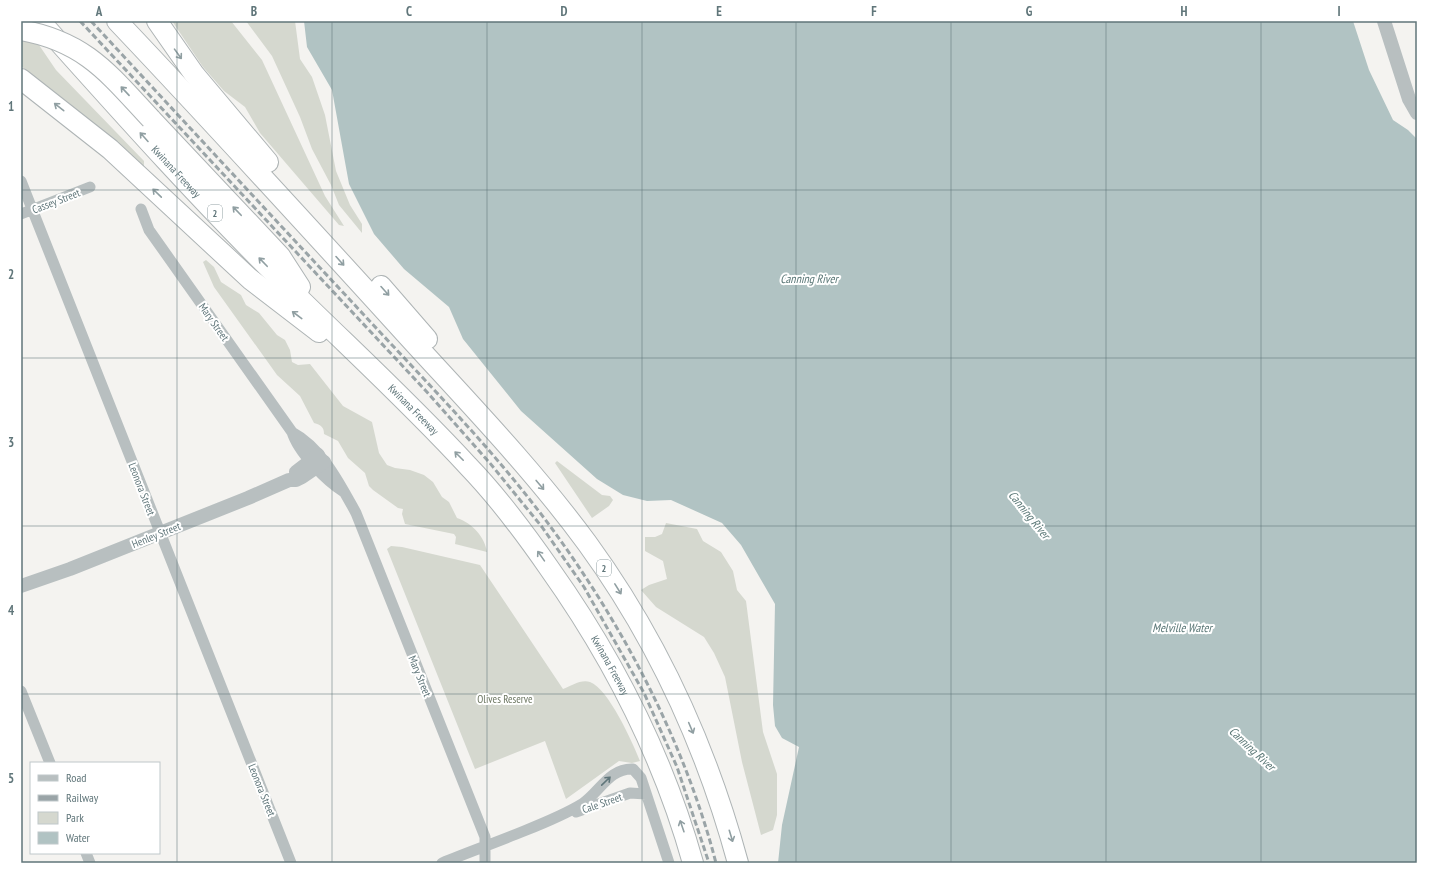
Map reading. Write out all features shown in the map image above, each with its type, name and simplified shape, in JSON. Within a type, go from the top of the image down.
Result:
[{"type":"highway","name":"Kwinana Freeway","points":[[40,21],[153,147],[320,318],[469,466],[529,539],[580,613],[632,703],[667,783],[694,863]]},
{"type":"highway","points":[[157,21],[194,74],[255,148],[414,322],[515,455]]},
{"type":"highway","name":"2","points":[[108,22],[207,134],[314,232],[515,455],[586,542],[614,582],[646,635],[675,692],[706,764],[722,809],[738,863]]},
{"type":"highway","points":[[21,30],[62,42],[89,56],[105,70],[280,256],[320,318]]},
{"type":"highway","points":[[21,79],[110,148],[250,279],[384,381]]},
{"type":"street","points":[[1384,21],[1409,99],[1417,113]]},
{"type":"street","name":"Leonora Street","points":[[21,181],[290,863]]},
{"type":"street","name":"Cassey Street","points":[[21,214],[90,187]]},
{"type":"street","name":"Mary Street","points":[[141,209],[149,230],[292,432],[295,442],[339,480],[356,513],[370,546],[485,837],[485,863]]},
{"type":"street","name":"Henley Street","points":[[21,586],[70,569],[248,498],[289,480],[296,480],[317,461]]},
{"type":"street","points":[[21,691],[50,762]]},
{"type":"street","name":"Cale Street","points":[[442,863],[552,819],[630,793],[646,794],[641,778],[633,769],[624,769],[614,774],[589,799],[552,819]]},
{"type":"street","points":[[646,794],[669,863]]},
{"type":"green space","points":[[172,21],[231,21],[262,60],[325,196],[344,226],[339,225],[260,133],[245,107],[224,91],[203,67]]},
{"type":"green space","points":[[246,21],[295,21],[300,59],[312,77],[325,115],[336,171],[350,205],[362,224],[362,233],[339,205],[331,185],[312,149],[300,117],[272,56]]},
{"type":"green space","points":[[21,25],[39,45],[56,70],[144,161],[144,169],[84,116],[21,66]]},
{"type":"green space","points":[[206,260],[214,267],[221,282],[241,295],[246,305],[259,313],[277,335],[285,340],[290,350],[292,362],[298,365],[310,364],[343,406],[372,422],[379,453],[387,465],[424,475],[433,482],[442,497],[449,502],[457,518],[468,523],[481,536],[487,552],[455,544],[456,537],[454,534],[405,524],[402,514],[403,509],[398,508],[369,486],[365,473],[348,458],[338,441],[324,434],[322,427],[314,423],[300,396],[277,375],[214,287],[203,262]]},
{"type":"green space","points":[[557,461],[602,495],[610,496],[613,500],[609,506],[592,518],[555,463]]},
{"type":"green space","points":[[666,523],[697,529],[703,541],[721,552],[733,571],[737,590],[746,601],[763,732],[777,774],[777,815],[773,830],[761,835],[742,762],[725,677],[714,653],[704,637],[656,607],[641,590],[649,585],[667,579],[663,561],[645,551],[645,537],[655,537],[662,534]]},
{"type":"green space","name":"Olives Reserve","points":[[391,546],[402,547],[480,565],[563,689],[583,681],[587,681],[597,686],[604,694],[619,717],[640,761],[632,763],[619,761],[566,799],[545,741],[475,769],[387,549]]},
{"type":"water","points":[[304,21],[1353,21],[1369,70],[1393,120],[1408,130],[1417,139],[1417,863],[778,863],[782,825],[799,747],[782,738],[775,726],[773,705],[775,604],[741,545],[722,523],[671,500],[647,501],[623,495],[597,479],[521,411],[463,339],[449,307],[404,269],[374,234],[349,184],[332,90],[307,47]]},
{"type":"railway","points":[[80,21],[426,391],[489,462],[542,527],[584,587],[644,693],[677,767],[709,863]]},
{"type":"railway","points":[[91,21],[454,411],[504,468],[550,526],[577,564],[602,604],[649,687],[687,774],[703,818],[716,863]]},
{"type":"water label","name":"Canning River","points":[[809,279]]},
{"type":"water label","name":"Canning River","points":[[1029,515]]},
{"type":"water label","name":"Melville Water","points":[[1182,628]]},
{"type":"water label","name":"Canning River","points":[[1252,749]]}]
